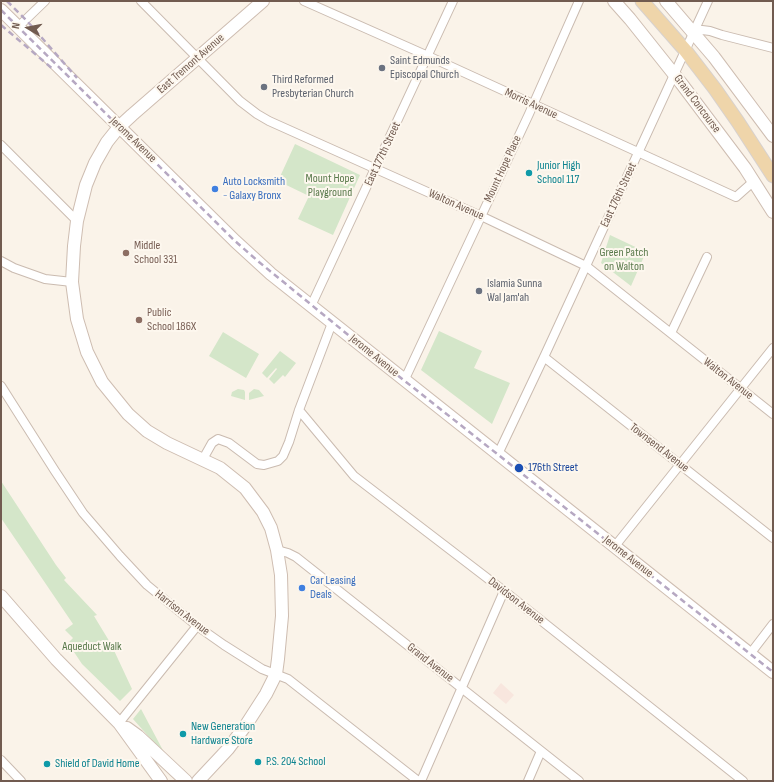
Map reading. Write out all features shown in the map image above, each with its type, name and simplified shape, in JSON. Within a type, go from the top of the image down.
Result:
[{"type":"main road","name":"East Tremont Avenue","points":[[198,781],[228,749],[246,726],[266,694],[276,674],[282,616],[281,575],[277,550],[268,521],[252,496],[229,474],[203,459],[167,443],[147,431],[128,414],[110,393],[91,362],[83,342],[74,306],[72,282],[73,251],[77,221],[86,185],[107,142],[119,127],[263,1]]},
{"type":"main road","name":"Grand Concourse","points":[[614,1],[674,74],[754,181],[773,212]]},
{"type":"main road","name":"Grand Concourse","points":[[642,1],[685,50],[738,122],[773,176]]},
{"type":"main road","points":[[666,1],[694,31],[773,136]]},
{"type":"main road","name":"Jerome Avenue","points":[[1,10],[235,241],[271,274],[773,672]]},
{"type":"main road","points":[[1,596],[56,659],[119,723],[161,781]]},
{"type":"main road","points":[[119,723],[138,736],[186,781]]},
{"type":"street","points":[[18,27],[45,1]]},
{"type":"street","name":"Walton Avenue","points":[[141,1],[240,101],[257,114],[269,121],[481,216],[586,266],[773,414]]},
{"type":"street","name":"Morris Avenue","points":[[304,1],[736,197],[754,181]]},
{"type":"street","name":"East 177th Street","points":[[311,306],[453,1]]},
{"type":"street","name":"Mount Hope Place","points":[[404,380],[533,105],[579,1]]},
{"type":"street","name":"East 176th Street","points":[[498,454],[708,1]]},
{"type":"street","points":[[694,31],[710,31],[773,48]]},
{"type":"street","points":[[1,146],[77,221]]},
{"type":"street","points":[[671,333],[707,257]]},
{"type":"street","points":[[1,261],[14,268],[45,278],[72,282]]},
{"type":"street","points":[[203,459],[212,444],[218,439],[229,443],[257,464],[264,465],[278,461],[283,456],[332,323]]},
{"type":"street","points":[[615,546],[773,348]]},
{"type":"street","name":"Townsend Avenue","points":[[544,357],[773,538]]},
{"type":"street","name":"Harrison Avenue","points":[[1,386],[54,471],[83,513],[147,585],[197,626],[224,645],[250,661],[288,679],[420,781]]},
{"type":"street","name":"Davidson Avenue","points":[[299,410],[354,476],[504,591],[743,781]]},
{"type":"street","name":"Grand Avenue","points":[[277,550],[296,556],[579,781]]},
{"type":"street","points":[[420,781],[463,688],[504,591]]},
{"type":"street","points":[[750,654],[773,624]]},
{"type":"street","points":[[119,723],[197,626]]},
{"type":"street","points":[[528,781],[541,751]]},
{"type":"street","points":[[1,760],[21,781]]},
{"type":"shaded area","points":[[501,683],[514,695],[506,704],[493,693]]},
{"type":"green space","name":"Mount Hope Playground","points":[[295,144],[360,175],[333,235],[298,219],[309,196],[278,181]]},
{"type":"green space","name":"Green Patch on Walton","points":[[610,235],[646,252],[631,286],[601,263]]},
{"type":"green space","points":[[439,331],[482,351],[474,368],[510,383],[492,424],[421,370]]},
{"type":"green space","points":[[223,332],[259,354],[246,378],[209,356]]},
{"type":"green space","points":[[280,351],[296,363],[285,377],[283,375],[274,384],[269,379],[277,369],[276,368],[267,378],[262,373]]},
{"type":"green space","points":[[238,389],[244,390],[245,400],[231,396],[232,392]]},
{"type":"green space","points":[[254,389],[259,390],[264,396],[249,400],[249,393]]},
{"type":"green space","name":"Aqueduct Walk","points":[[1,481],[66,578],[64,580],[97,615],[94,616],[111,644],[132,689],[120,701],[82,664],[68,643],[73,638],[65,630],[73,624],[1,518]]},
{"type":"green space","points":[[141,709],[166,756],[133,719]]},
{"type":"railway","points":[[7,1],[28,22],[77,78]]},
{"type":"railway","points":[[1,10],[235,241],[259,262],[396,374],[773,672]]},
{"type":"railway","points":[[1,25],[54,70]]},
{"type":"place","name":"Saint Edmunds Episcopal Church","points":[[382,68]]},
{"type":"place","name":"Third Reformed Presbyterian Church","points":[[264,87]]},
{"type":"place","name":"Junior High School 117","points":[[529,173]]},
{"type":"place","name":"Auto Locksmith - Galaxy Bronx","points":[[215,189]]},
{"type":"place","name":"Middle School 331","points":[[126,253]]},
{"type":"place","name":"Islamia Sunna Wal Jam'ah","points":[[479,291]]},
{"type":"place","name":"Public School 186X","points":[[139,320]]},
{"type":"place","name":"176th Street","points":[[519,468]]},
{"type":"place","name":"Car Leasing Deals","points":[[302,588]]},
{"type":"place","name":"New Generation Hardware Store","points":[[183,734]]},
{"type":"place","name":"P.S. 204 School","points":[[258,762]]},
{"type":"place","name":"Shield of David Home","points":[[47,764]]}]
